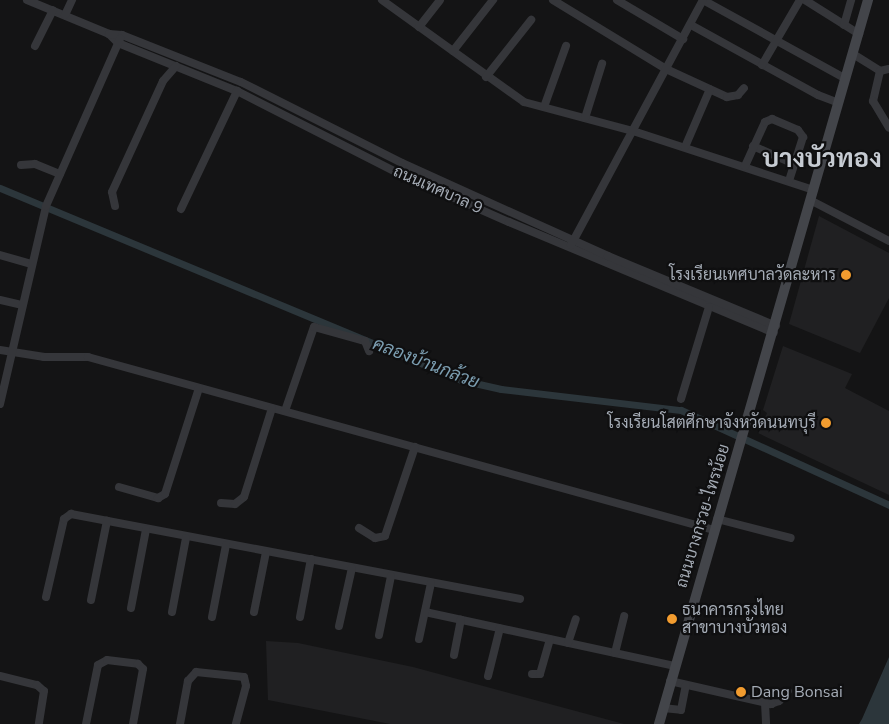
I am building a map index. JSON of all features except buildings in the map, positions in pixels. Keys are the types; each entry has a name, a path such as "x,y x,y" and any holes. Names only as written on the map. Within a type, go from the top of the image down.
{"main road":[{"name":"ถนนบางกรวย-ไทรน้อย","path":"658,724 717,519 775,329 868,0"}],"street":[{"name":"ถนนเทศบาล 9","path":"26,0 108,34 118,43 237,91 400,174 569,249 709,307 775,329"},
{"path":"64,15 72,0"},
{"path":"382,0 486,77 524,102 633,131 814,190"},
{"path":"419,27 440,0"},
{"path":"452,51 493,0"},
{"path":"553,0 666,69 727,97 738,95 744,88"},
{"path":"616,0 683,39"},
{"path":"569,249 703,0 846,79"},
{"path":"762,65 800,0"},
{"path":"805,0 859,34"},
{"path":"844,25 851,0"},
{"path":"35,46 53,10"},
{"path":"486,77 531,20"},
{"path":"691,25 762,65 839,103"},
{"name":"ถนนเทศบาล 9","path":"108,34 122,35 241,82 402,164 775,329"},
{"path":"0,401 21,305 46,206 122,35"},
{"path":"544,107 566,46"},
{"path":"853,54 880,71 889,69"},
{"path":"585,118 602,64"},
{"path":"115,206 112,192 163,81 176,66"},
{"path":"880,71 873,101 889,128"},
{"path":"685,147 710,89"},
{"path":"181,209 237,91"},
{"path":"745,166 753,146 768,120 798,130 803,140 789,181"},
{"path":"753,146 794,164"},
{"path":"21,165 35,164 60,174"},
{"path":"810,200 889,241"},
{"path":"0,254 32,264"},
{"path":"0,300 21,305"},
{"path":"681,399 709,307"},
{"path":"285,411 314,327 365,341 368,351"},
{"path":"0,350 44,357 88,357 714,530"},
{"path":"119,487 158,498 165,494 199,388"},
{"path":"221,503 235,504 244,497 272,408"},
{"path":"359,528 375,538 385,536 415,447"},
{"path":"46,597 66,517 71,514 186,538 311,559 391,576 520,599"},
{"path":"717,519 791,538"},
{"path":"91,600 107,521"},
{"path":"132,608 146,529"},
{"path":"172,612 186,538"},
{"path":"212,617 226,545"},
{"path":"254,612 266,552"},
{"path":"300,617 311,559"},
{"path":"339,626 352,568"},
{"path":"379,635 391,576"},
{"path":"419,639 431,583"},
{"path":"425,612 674,666"},
{"path":"615,653 624,616"},
{"path":"568,643 576,619"},
{"path":"454,655 461,620"},
{"path":"488,676 500,628"},
{"path":"532,674 540,674 550,639"},
{"path":"86,724 98,665 107,660 138,664 144,669 134,724"},
{"path":"180,724 188,680 196,672 244,677 246,686 236,724"},
{"path":"0,676 37,685 44,691 39,724"},
{"path":"670,681 766,703 779,701 788,690"},
{"path":"663,708 681,710 686,685"},
{"path":"766,703 766,724"}],"shaded area":[{"name":"โรงเรียนเทศบาลวัดละหาร","path":"819,216 889,253 889,298 860,353 789,324"},
{"name":"โรงเรียนโสตศึกษาจังหวัดนนทบุรี","path":"783,346 852,374 845,388 889,411 889,495 758,433 767,413 763,410"},
{"path":"266,641 298,643 413,667 624,724 390,724 268,700"},
{"path":"889,657 889,724 859,724 862,719"}],"waterway":[{"name":"คลองบ้านกล้วย","path":"0,188 461,380 501,389 681,410 889,505"}],"place":[{"name":"โรงเรียนเทศบาลวัดละหาร","path":"846,275"},
{"name":"โรงเรียนโสตศึกษาจังหวัดนนทบุรี","path":"826,423"},
{"name":"ธนาคารกรุงไทย สาขาบางบัวทอง","path":"672,619"},
{"name":"Dang Bonsai","path":"741,692"}],"district":[{"name":"บางบัวทอง","path":"822,159"}]}
